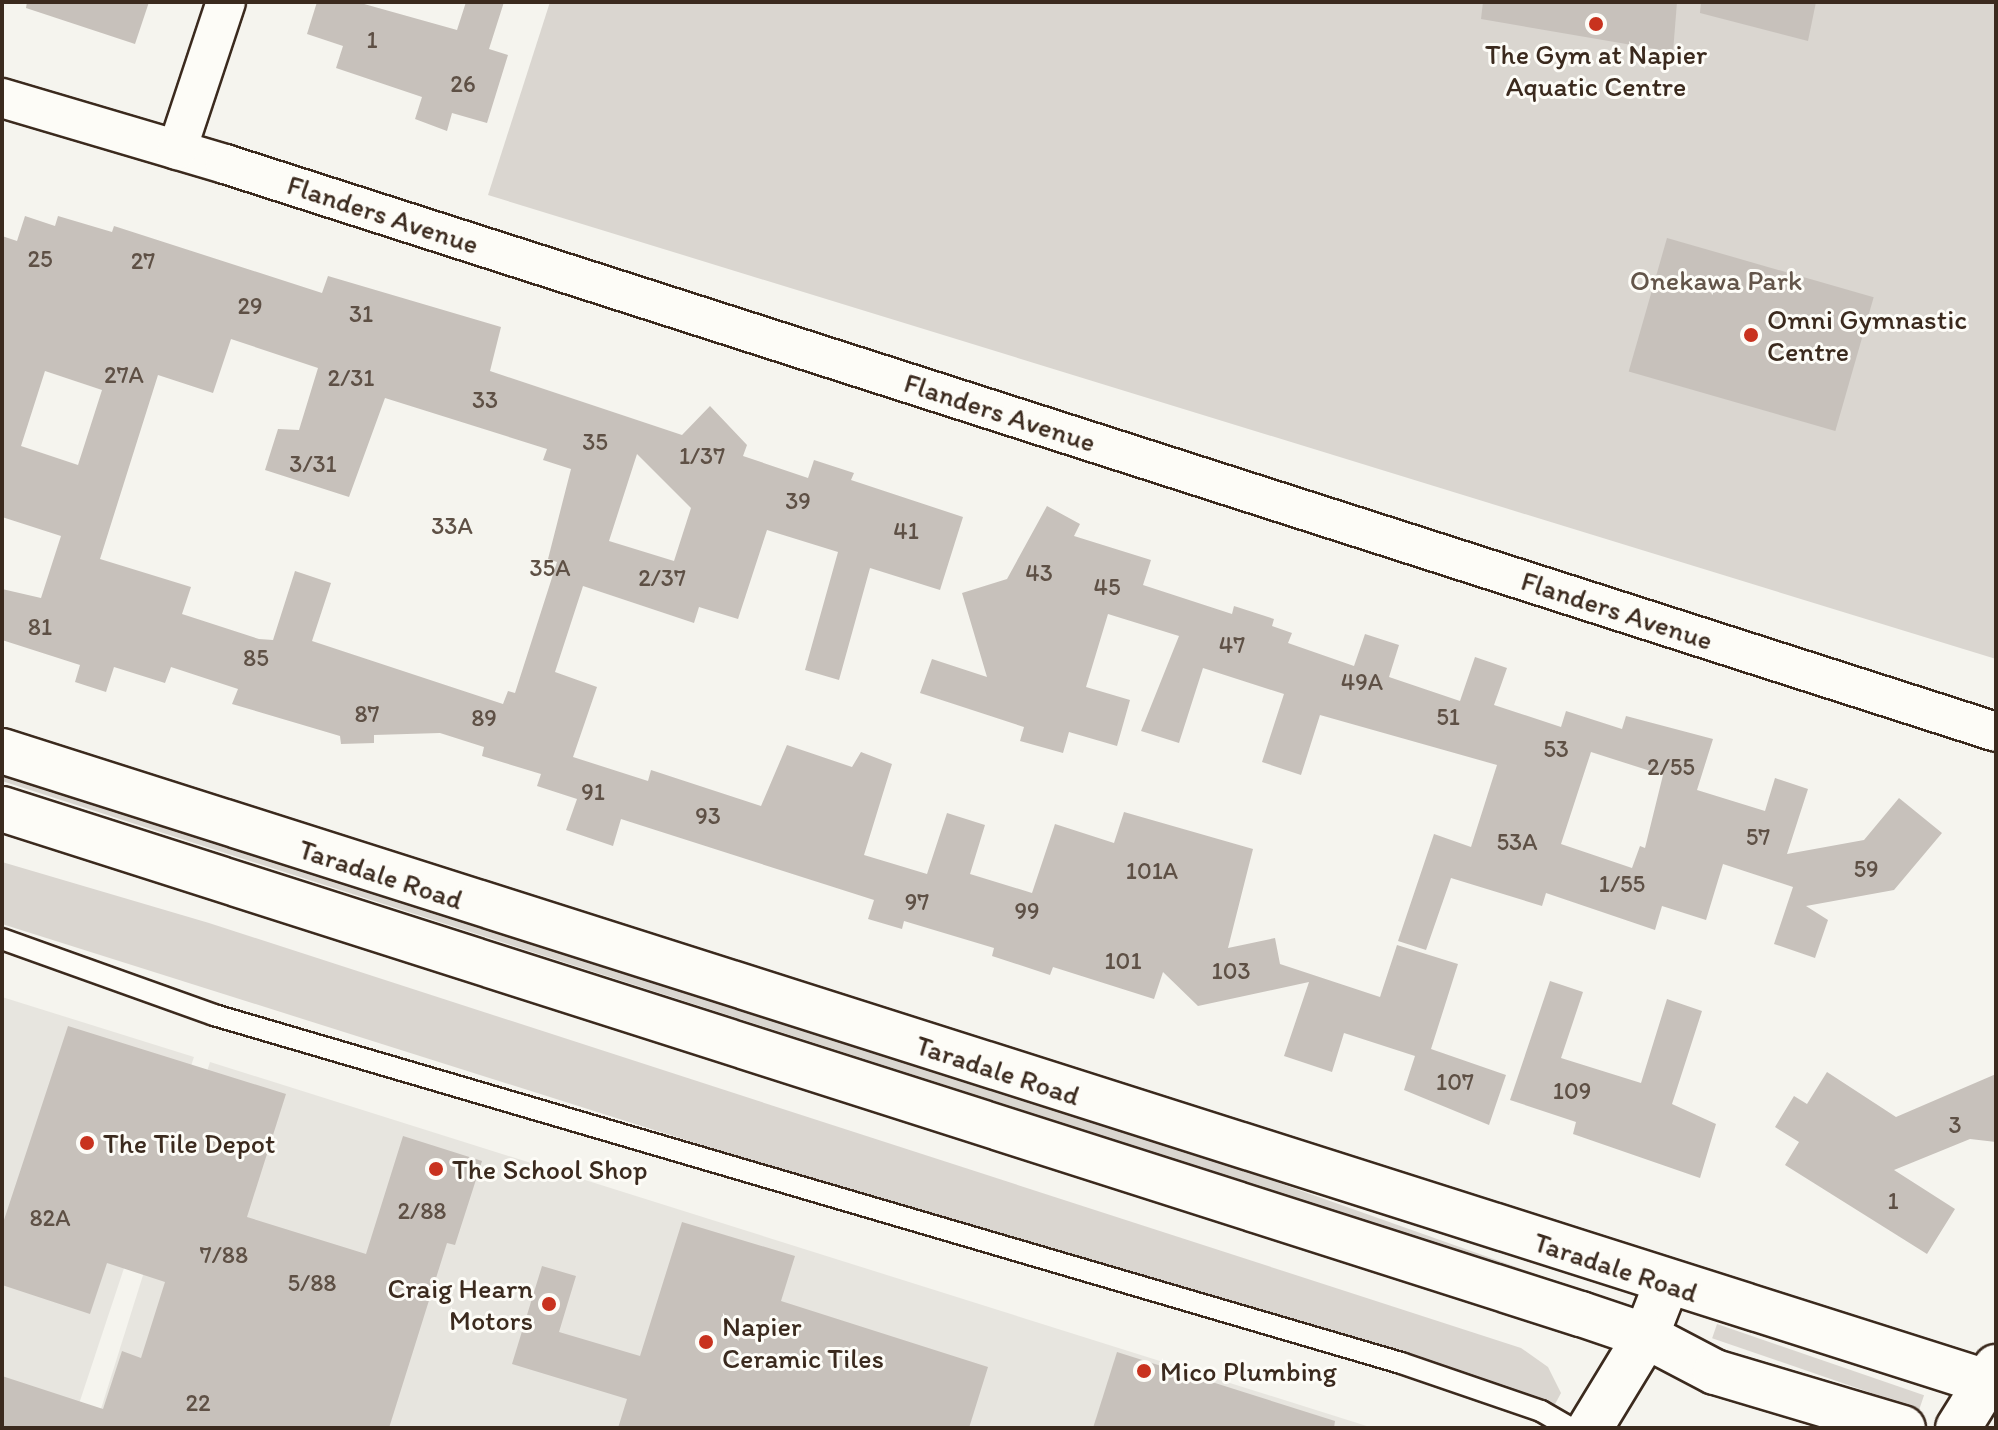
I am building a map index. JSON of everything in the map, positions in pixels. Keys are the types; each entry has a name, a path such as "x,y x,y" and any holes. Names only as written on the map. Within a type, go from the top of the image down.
{"main road":[{"name":"Taradale Road","path":"2,751 1666,1285 1993,1378"},
{"name":"Taradale Road","path":"2,809 1646,1336 1715,1372 1903,1428"},
{"path":"1590,1428 1646,1336 1666,1285"},
{"path":"1958,1428 1993,1378"}],"street":[{"path":"177,150 226,2"},
{"name":"Flanders Avenue","path":"2,98 177,150 1996,732"}],"lane":[{"path":"2,939 214,1015 1401,1363 1541,1411 1571,1428"}],"shaded area":[{"path":"2,997 194,1057 71,1428 2,1428"},
{"path":"210,1062 1373,1428 95,1428"}],"green space":[{"name":"Onekawa Park","path":"550,2 1996,2 1996,659 488,195"},
{"path":"2,772 1228,1165 1587,1292 2,781"},
{"path":"2,862 209,923 1521,1348 1548,1367 1561,1393 1554,1406 1537,1408 1503,1398 2,924"},
{"path":"1717,1324 1924,1395 1919,1409 1712,1338"}],"building":[{"path":"27,2 149,2 135,44 26,8"},
{"path":"317,2 357,2 457,30 466,2 504,2 489,49 508,55 487,123 452,113 447,131 415,119 422,97 336,68 343,46 307,34"},
{"name":"The Gym at Napier Aquatic Centre","path":"1483,2 1677,2 1673,52 1481,19"},
{"path":"1701,2 1816,2 1808,41 1700,13"},
{"path":"25,216 55,226 58,216 112,232 114,226 322,293 328,276 501,327 490,371 682,435 710,406 747,445 743,456 808,478 814,460 854,473 851,480 963,517 940,590 870,568 839,680 805,670 838,552 767,530 738,619 699,607 694,623 583,586 555,672 597,687 573,757 648,781 651,770 761,806 787,745 852,767 861,752 892,764 864,855 927,874 947,813 985,825 970,874 1032,893 1055,824 1114,843 1124,812 1253,849 1228,948 1275,938 1280,964 1380,997 1397,945 1458,964 1431,1049 1506,1075 1489,1125 1404,1090 1415,1056 1344,1033 1332,1072 1284,1056 1309,982 1198,1006 1163,972 1154,999 1053,967 1050,975 992,956 994,948 904,921 902,929 868,919 874,900 621,819 613,846 566,830 577,799 537,786 541,774 482,756 484,747 440,733 374,735 374,743 341,744 340,736 232,704 238,689 171,667 165,683 114,667 106,692 75,682 80,665 2,640 2,589 41,598 61,536 2,517 2,236 17,241","holes":["231,339 318,368 299,430 278,429 265,470 349,497 385,398 547,449 543,460 571,469 548,559 557,562 515,693 508,691 503,704 312,641 331,583 295,571 273,640 259,639 182,614 191,587 100,559 158,375 213,393","45,371 102,390 78,465 21,446","637,454 691,508 674,561 609,541"]},
{"name":"Omni Gymnastic Centre","path":"1667,238 1874,297 1835,431 1629,372"},
{"path":"1047,506 1080,524 1074,536 1151,560 1143,585 1232,614 1234,606 1274,619 1272,626 1292,633 1288,643 1354,666 1365,634 1399,645 1389,677 1460,701 1475,657 1507,668 1494,705 1561,727 1566,711 1622,729 1626,716 1713,739 1697,790 1765,811 1775,778 1808,789 1787,854 1864,840 1899,798 1942,833 1894,890 1806,906 1828,920 1815,958 1774,944 1793,887 1723,864 1706,920 1662,906 1655,930 1546,893 1542,906 1451,878 1426,950 1398,941 1434,834 1471,847 1497,765 1320,715 1301,775 1262,762 1284,694 1203,668 1179,743 1141,731 1179,636 1108,614 1086,687 1130,700 1117,746 1069,732 1063,753 1020,741 1024,727 920,693 932,659 987,677 962,593 1007,579","holes":["1591,752 1663,775 1645,848 1640,846 1632,868 1561,844"]},
{"path":"1550,981 1583,992 1561,1058 1641,1083 1667,999 1702,1011 1672,1104 1716,1124 1700,1178 1573,1134 1576,1122 1510,1100"},
{"path":"68,1026 286,1094 247,1217 366,1254 403,1136 482,1161 455,1245 447,1243 389,1428 2,1428 2,1376 103,1409 122,1351 141,1358 165,1282 107,1263 90,1314 2,1285 2,1226"},
{"path":"1827,1072 1896,1117 1996,1074 1996,1142 1970,1139 1894,1170 1955,1209 1927,1254 1785,1165 1799,1142 1775,1127 1794,1096 1807,1104"},
{"path":"682,1222 795,1256 781,1301 988,1367 969,1428 618,1428 627,1399 512,1364 542,1266 576,1276 559,1332 640,1356"},
{"name":"Mico Plumbing","path":"1117,1352 1335,1421 1334,1428 1093,1428"}],"place":[{"name":"The Gym at Napier Aquatic Centre","path":"1596,24"},
{"name":"Omni Gymnastic Centre","path":"1751,335"},
{"name":"The Tile Depot","path":"87,1143"},
{"name":"The School Shop","path":"436,1169"},
{"name":"Craig Hearn Motors","path":"549,1304"},
{"name":"Napier Ceramic Tiles","path":"706,1342"},
{"name":"Mico Plumbing","path":"1144,1371"}]}
